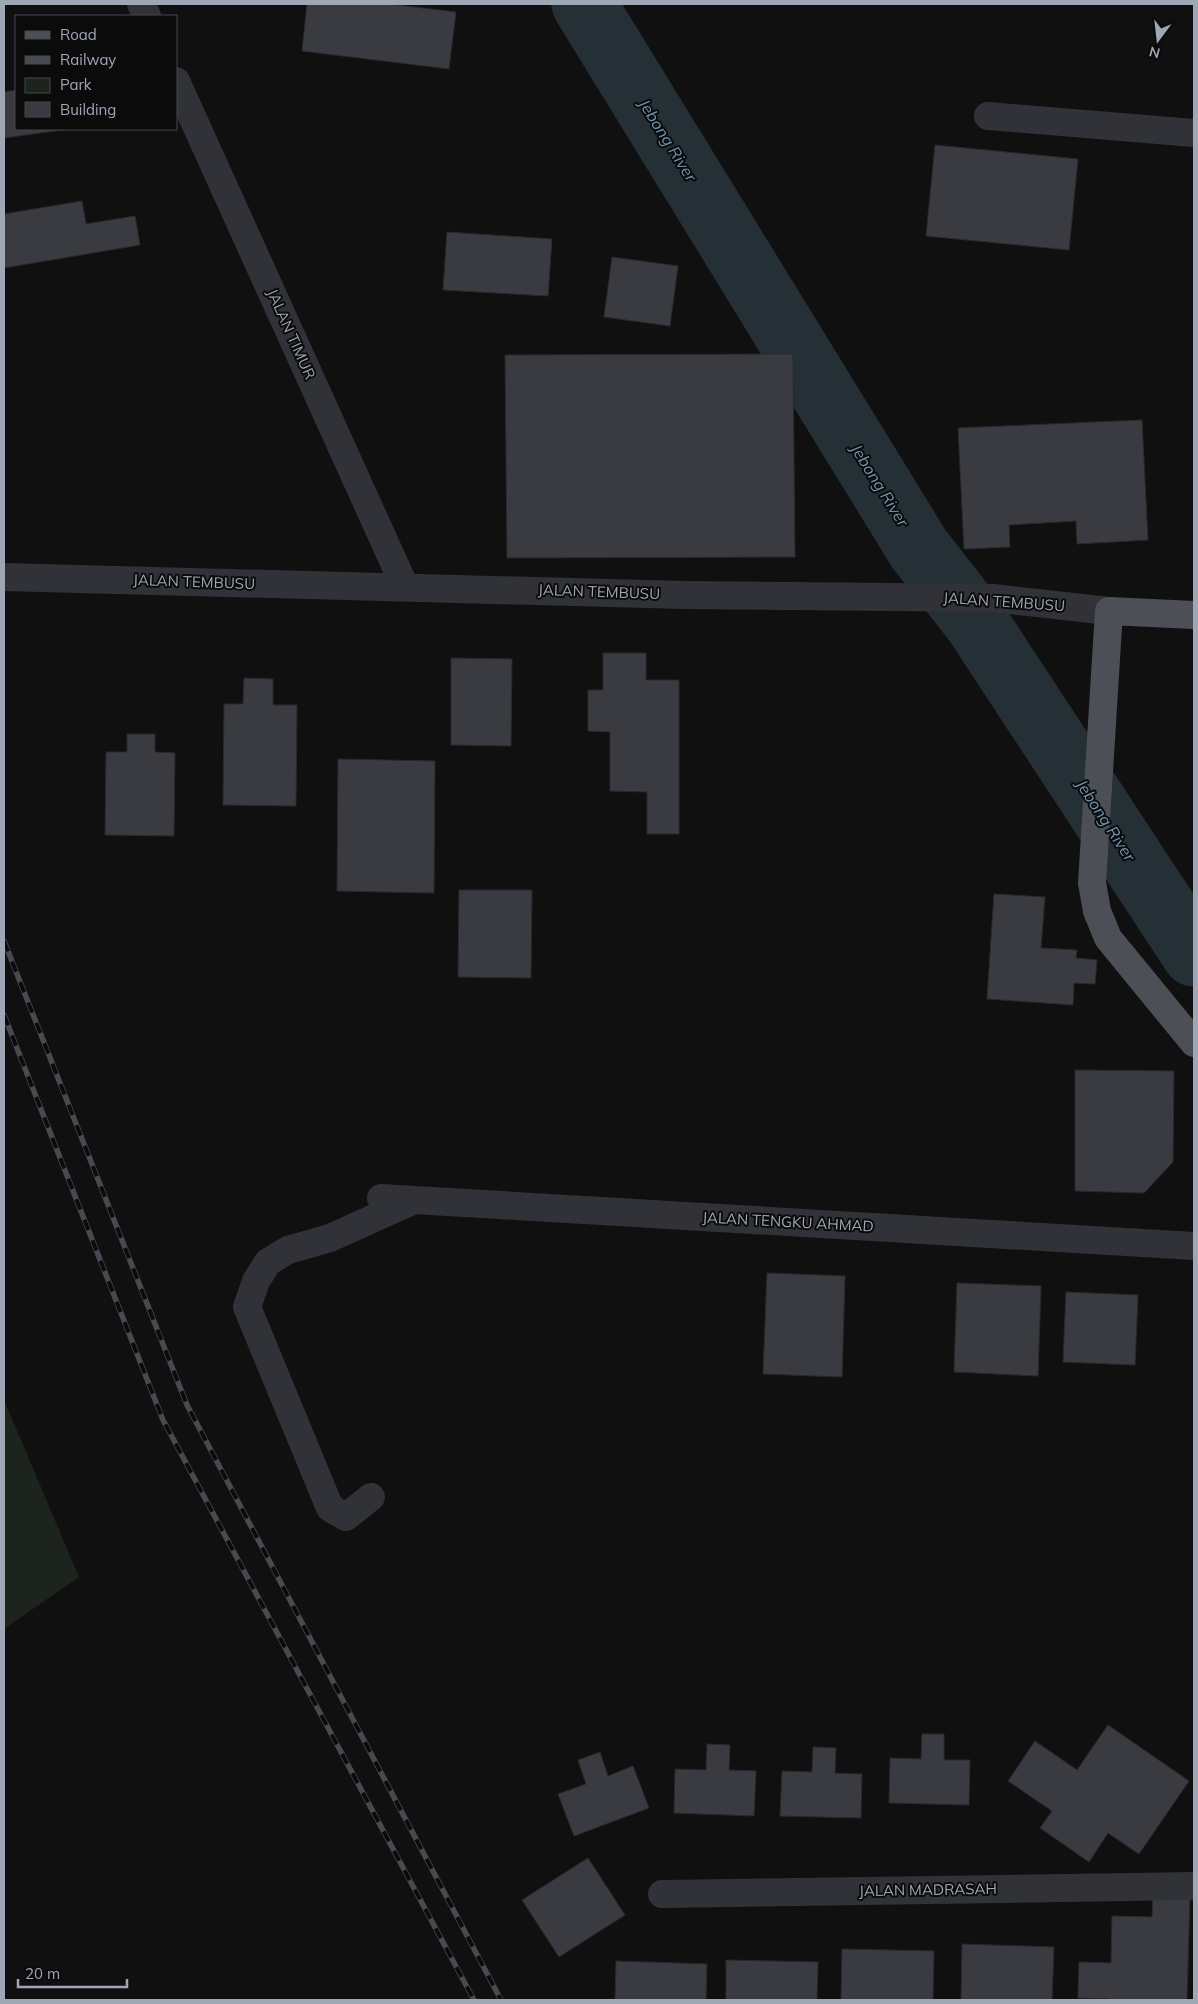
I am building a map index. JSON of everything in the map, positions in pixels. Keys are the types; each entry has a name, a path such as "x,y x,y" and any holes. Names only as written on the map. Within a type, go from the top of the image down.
{"main road":[{"name":"JALAN TEMBUSU","path":"1109,611 1194,614"},
{"path":"1109,611 1092,883 1097,911 1108,938 1194,1042"}],"street":[{"name":"JALAN TIMUR","path":"178,85 405,587"},
{"path":"988,116 1194,133"},
{"name":"JALAN TEMBUSU","path":"4,577 684,595 993,598 1109,611"},
{"name":"JALAN TENGKU AHMAD","path":"381,1198 1194,1246"},
{"path":"371,1497 346,1517 330,1508 246,1307 256,1281 268,1262 288,1250 330,1238 416,1200"},
{"name":"JALAN MADRASAH","path":"662,1894 1194,1886"}],"green space":[{"path":"4,1400 79,1577 4,1629"}],"building":[{"path":"307,4 389,4 456,12 449,69 302,51"},
{"path":"15,90 15,130 62,130 4,138 4,92"},
{"path":"935,145 1078,159 1069,250 926,236"},
{"path":"82,201 86,224 135,216 140,245 4,268 4,214"},
{"path":"447,232 552,239 548,296 443,290"},
{"path":"612,257 678,266 670,326 604,317"},
{"path":"793,354 795,557 507,558 505,355"},
{"path":"1142,420 1148,540 1077,544 1076,521 1009,525 1010,547 964,549 958,428"},
{"path":"603,653 646,653 646,680 679,680 679,834 647,834 647,792 610,791 610,732 588,731 588,690 603,690"},
{"path":"451,658 512,659 511,746 451,745"},
{"path":"244,678 273,679 273,705 297,705 296,806 223,805 224,704 243,704"},
{"path":"127,734 155,734 155,752 175,753 174,836 105,835 106,752 127,752"},
{"path":"338,759 435,761 434,893 337,891"},
{"path":"459,890 532,890 531,978 458,977"},
{"path":"994,894 1045,897 1041,948 1077,950 1076,958 1097,960 1095,984 1074,983 1073,1005 987,999"},
{"path":"1075,1070 1174,1071 1173,1162 1144,1193 1075,1191"},
{"path":"767,1273 845,1276 842,1377 763,1374"},
{"path":"957,1283 1041,1286 1038,1376 954,1372"},
{"path":"1066,1292 1138,1295 1135,1365 1063,1362"},
{"path":"1108,1725 1189,1781 1139,1854 1108,1833 1089,1862 1040,1828 1052,1811 1008,1781 1035,1741 1077,1770"},
{"path":"922,1734 944,1734 944,1760 970,1760 969,1805 889,1803 890,1758 921,1759"},
{"path":"707,1744 730,1745 729,1770 756,1771 754,1816 674,1813 675,1769 706,1770"},
{"path":"813,1747 836,1748 835,1773 862,1774 861,1818 780,1816 782,1771 812,1772"},
{"path":"600,1752 608,1776 633,1766 649,1808 574,1836 558,1794 586,1784 578,1760"},
{"path":"588,1858 625,1915 559,1957 522,1900"},
{"path":"1153,1893 1190,1894 1187,2000 1078,1998 1079,1962 1111,1963 1112,1916 1152,1917"},
{"path":"962,1944 1054,1947 1052,2000 961,2000"},
{"path":"842,1949 934,1951 933,2000 841,2000"},
{"path":"726,1960 818,1962 817,2000 726,2000"},
{"path":"616,1961 707,1964 706,2000 615,2000"}],"waterway":[{"name":"Jebong River","path":"584,4 919,549 976,622 1194,954"}],"railway":[{"path":"4,941 187,1405 501,2000"},
{"path":"4,1015 163,1420 474,2000"}]}
